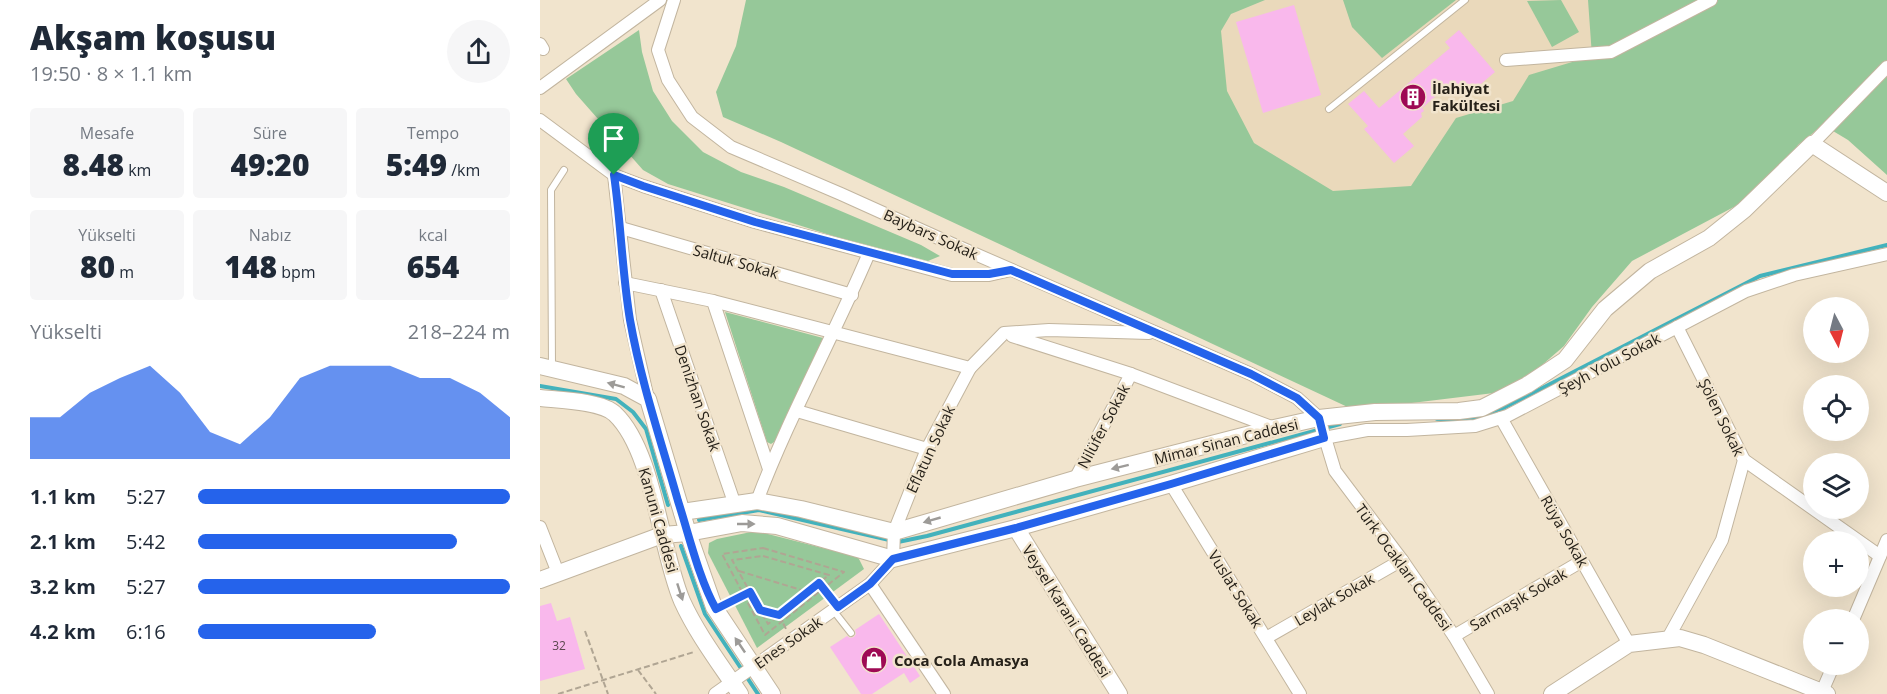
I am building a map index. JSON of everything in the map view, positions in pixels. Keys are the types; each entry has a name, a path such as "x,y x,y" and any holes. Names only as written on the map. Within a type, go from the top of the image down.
{"street":[{"path":"540,88 660,0"},
{"name":"Baybars Sokak","path":"674,0 658,50 668,80 692,117 731,147 1251,374 1297,398 1319,418"},
{"path":"1506,60 1611,52 1711,0"},
{"path":"1887,67 1812,144 1887,193"},
{"path":"541,122 614,175 755,222 952,274 989,274 1011,270"},
{"name":"Mimar Sinan Caddesi","path":"894,532 1075,479 1319,418 1375,412 1459,411 1482,408 1527,385 1565,360 1605,309 1650,271 1709,238 1744,210 1812,144"},
{"path":"614,175 630,320 648,399 688,533 716,609 772,694"},
{"name":"Saltuk Sokak","path":"621,228 852,295"},
{"path":"757,501 769,469 852,295 869,253"},
{"name":"Şeyh Yolu Sokak","path":"1324,438 1367,430 1475,426 1501,418 1746,291 1794,275 1887,254"},
{"path":"625,283 713,301 835,331 970,368"},
{"name":"Denizhan Sokak","path":"661,290 735,505"},
{"path":"713,301 769,469"},
{"name":"Şölen Sokak","path":"1667,640 1722,540 1744,460 1677,327"},
{"path":"1004,333 1049,330 1156,333"},
{"path":"1004,333 1131,374 1274,428"},
{"name":"Eflatun Sokak","path":"894,532 927,449 970,368 1004,333"},
{"path":"546,368 624,386 648,399"},
{"name":"Nilüfer Sokak","path":"1075,479 1131,374"},
{"name":"Kanuni Caddesi","path":"540,398 600,406 613,412 624,425 647,474 662,535 682,600 708,647 736,688"},
{"path":"797,411 927,449"},
{"name":"Türk Ocakları Caddesi","path":"1319,418 1335,471 1402,560 1454,636 1488,694"},
{"name":"Rüya Sokak","path":"1501,418 1629,644"},
{"name":"Mimar Sinan Caddesi","path":"893,559 1016,528 1324,438"},
{"path":"1744,460 1880,556"},
{"name":"Vuslat Sokak","path":"1171,484 1300,694"},
{"path":"540,580 662,535 688,533 742,523 777,526 893,559 894,532 801,509 757,501 682,512"},
{"path":"540,527 558,573"},
{"name":"Veysel Karani Caddesi","path":"1016,528 1119,694"},
{"path":"1858,609 1887,540"},
{"name":"Enes Sokak","path":"715,694 736,688 754,666 870,584 893,559"},
{"name":"Leylak Sokak","path":"1266,638 1402,560"},
{"name":"Sarmaşık Sokak","path":"1454,636 1582,561"},
{"path":"870,584 944,694"},
{"path":"1552,694 1629,644 1680,638 1704,645 1823,693 1830,675"}],"lane":[{"path":"1329,109 1465,0"},
{"path":"546,368 551,190 564,170"},
{"path":"836,608 851,633"}],"path":[{"path":"763,548 844,572 823,589 765,634 722,554 763,548"},
{"path":"763,556 829,575 768,624 738,570 732,560 763,556"},
{"path":"738,570 808,592"},
{"path":"819,583 836,608"},
{"path":"716,609 750,592"},
{"path":"760,610 779,615 792,639"},
{"path":"585,631 608,694"},
{"path":"558,694 708,647"},
{"path":"638,669 656,694"}],"shaded area":[{"path":"1115,0 1658,0 1535,189 1271,270"}],"green space":[{"path":"746,0 1265,0 1231,14 1221,31 1227,91 1254,143 1333,191 1411,186 1456,118 1513,101 1529,75 1592,56 1588,0 1887,0 1887,175 1848,140 1823,125 1798,145 1781,182 1632,261 1592,307 1564,346 1534,372 1494,393 1354,410 723,117 716,92 736,46"},
{"path":"1343,0 1456,0 1382,58 1352,27"},
{"path":"1561,0 1579,32 1552,47 1527,1"},
{"path":"639,30 642,52 653,91 672,121 703,152 741,172 784,187 921,245 940,256 928,261 833,236 668,184 643,170 576,94 566,79"},
{"path":"725,312 823,338 777,440 771,444 767,442"},
{"path":"760,532 858,557 864,569 757,648 708,553 709,543 717,539"}],"building":[{"path":"1294,5 1321,95 1263,113 1236,22"},
{"name":"İlahiyat Fakültesi","path":"1459,30 1495,72 1468,95 1457,83 1445,92 1443,90 1422,108 1424,111 1421,113 1422,117 1403,134 1414,146 1394,163 1364,129 1368,126 1348,104 1364,91 1379,108 1450,48 1445,42"},
{"path":"551,603 557,621 570,617 585,669 540,681 540,606"},
{"name":"Coca Cola Amasya","path":"879,614 920,676 910,683 904,673 872,694 861,694 830,647 847,636 854,637 855,630"}],"waterway":[{"path":"1437,419 1464,420 1492,414 1760,276 1887,245"},
{"path":"540,386 616,399 633,412 646,429 668,505"},
{"path":"699,520 759,510 898,542 1340,424"},
{"path":"681,546 705,614 758,694"}],"place":[{"name":"İlahiyat Fakültesi","path":"1413,97"},
{"name":"Coca Cola Amasya","path":"874,660"}],"route":[{"path":"614,175 755,222 952,274 989,274 1011,270 1251,374 1297,398 1319,418 1324,438 1016,528 893,559 870,584 838,607 819,583 779,615 760,610 750,592 716,609 688,533 648,399 630,320 614,175"}]}
